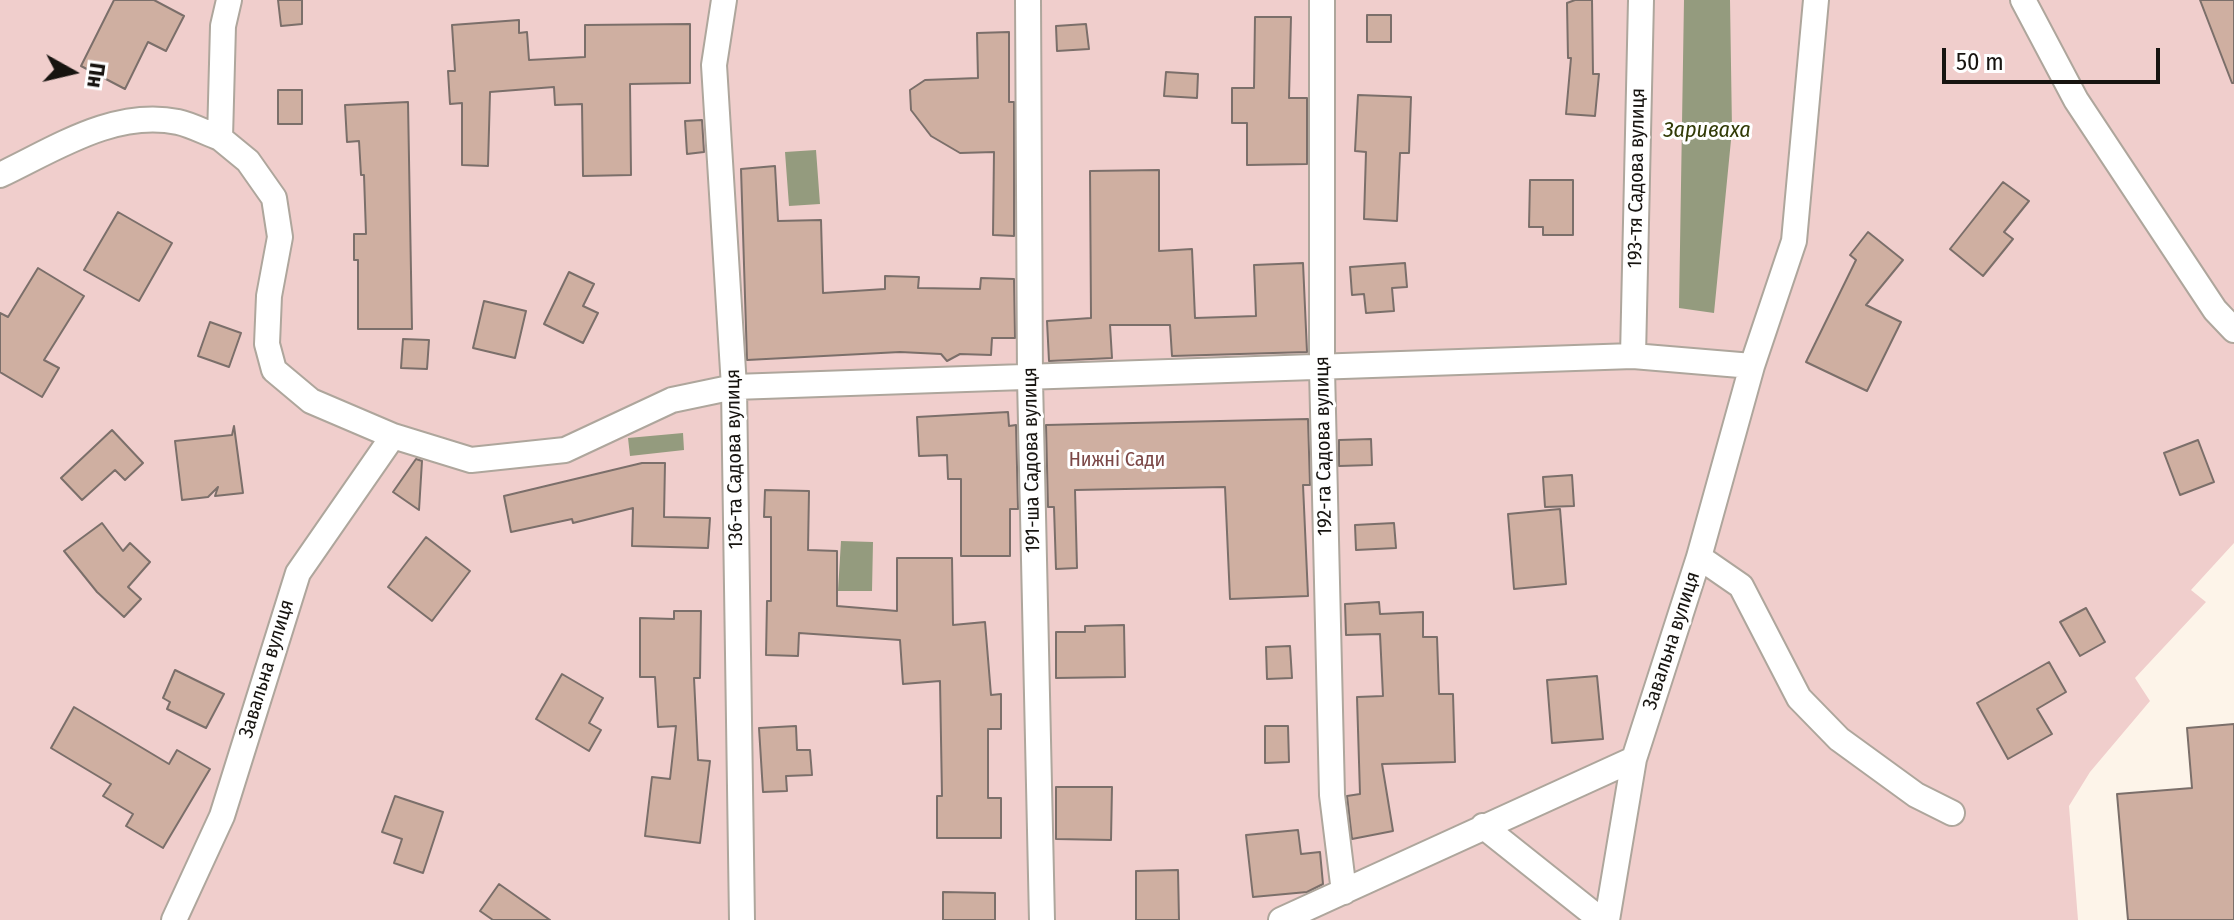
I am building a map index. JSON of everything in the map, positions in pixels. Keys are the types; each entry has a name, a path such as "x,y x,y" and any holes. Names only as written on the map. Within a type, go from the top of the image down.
{"street":[{"path":"220,138 223,26 229,0"},
{"name":"136-та Садова вулиця","path":"724,0 714,65 734,387 742,920"},
{"name":"191-ша Садова вулиця","path":"1028,0 1030,379 1042,920"},
{"name":"192-га Садова вулиця","path":"1322,0 1322,369 1332,795 1344,892"},
{"name":"193-тя Садова вулиця","path":"1633,356 1641,0"},
{"name":"Завальна вулиця","path":"1607,920 1634,759 1699,557 1752,366 1794,241 1816,0"},
{"path":"2023,0 2076,100 2215,310 2234,330"},
{"path":"0,175 86,132 135,121 178,122 220,138 248,161 274,198 280,237 269,296 267,344 274,370 311,401 393,436 471,460 565,450 672,400 734,387 1633,356 1752,366"},
{"name":"Завальна вулиця","path":"174,920 222,816 298,573 393,436"},
{"path":"1699,557 1741,586 1799,698 1839,739 1916,795 1952,813"},
{"path":"1281,920 1634,759"},
{"path":"1483,826 1601,920"}],"green space":[{"name":"Нижні Сади","path":"0,0 2234,0 2234,543 2191,590 2206,602 2135,678 2150,701 2090,772 2069,806 2078,920 0,920"}],"water":[{"name":"Зариваха","path":"1684,0 1730,0 1732,130 1714,313 1679,308"},
{"path":"816,150 820,204 789,206 785,152"},
{"path":"683,433 684,450 630,456 628,438"},
{"path":"841,541 873,542 872,591 838,591"}],"building":[{"path":"114,0 154,0 184,16 166,51 148,42 125,89 81,66"},
{"path":"278,0 302,0 302,24 281,26"},
{"path":"1592,0 1593,74 1599,74 1595,116 1566,114 1571,58 1568,58 1567,3"},
{"path":"2200,0 2234,0 2234,83 2232,83"},
{"path":"1367,15 1391,15 1391,42 1367,42"},
{"path":"1255,17 1291,17 1289,98 1307,98 1307,164 1247,165 1247,123 1232,123 1232,88 1254,88"},
{"path":"519,20 519,33 527,32 529,60 585,57 585,25 690,24 690,83 630,84 631,175 583,176 582,104 555,105 554,87 490,92 488,166 462,165 462,103 450,104 448,71 455,71 452,25"},
{"path":"1086,24 1089,49 1057,51 1056,26"},
{"path":"1009,32 1009,102 1014,102 1014,236 993,235 994,152 960,153 931,136 911,110 910,90 925,80 978,78 977,33"},
{"path":"1166,72 1198,74 1197,98 1164,96"},
{"path":"278,90 302,90 302,124 278,124"},
{"path":"1358,95 1411,97 1409,153 1400,153 1397,221 1364,219 1366,152 1355,151"},
{"path":"408,102 412,329 358,329 358,260 354,260 354,234 366,234 364,175 361,175 359,141 347,142 345,105"},
{"path":"702,120 704,152 687,154 685,121"},
{"path":"775,166 778,221 821,220 823,293 885,289 885,276 919,277 918,288 980,289 981,278 1014,279 1015,338 992,338 991,355 960,354 947,361 941,354 900,352 747,360 741,169"},
{"path":"1159,170 1159,251 1192,249 1195,318 1256,316 1254,265 1303,263 1307,352 1172,356 1170,325 1110,325 1112,358 1049,361 1047,321 1091,318 1090,171"},
{"path":"1530,180 1573,180 1573,235 1543,235 1543,227 1529,227"},
{"path":"2003,182 2029,201 2004,232 2013,239 1983,276 1950,249"},
{"path":"118,212 172,243 139,301 84,270"},
{"path":"1868,232 1903,260 1866,305 1901,322 1867,391 1806,362 1856,260 1850,255"},
{"path":"1405,263 1407,287 1392,288 1394,311 1366,313 1364,294 1352,295 1350,267"},
{"path":"38,268 84,296 44,360 59,368 42,397 0,372 0,313 8,317"},
{"path":"569,272 594,284 583,306 598,313 583,343 544,324"},
{"path":"484,301 526,311 515,358 473,348"},
{"path":"210,322 241,333 229,367 198,356"},
{"path":"403,339 429,340 427,369 401,368"},
{"path":"1008,412 1009,426 1016,425 1018,509 1010,509 1010,556 961,556 961,479 948,479 947,455 919,456 917,417"},
{"path":"1308,419 1310,485 1303,485 1308,596 1230,599 1225,487 1075,490 1077,568 1056,569 1054,507 1048,507 1046,425"},
{"path":"234,426 243,493 215,496 218,487 208,497 182,500 175,441 232,435"},
{"path":"112,430 143,463 125,480 115,470 82,500 61,478"},
{"path":"1371,439 1372,465 1339,466 1339,440"},
{"path":"2198,440 2214,482 2180,495 2164,453"},
{"path":"416,459 422,461 419,510 393,492"},
{"path":"642,463 665,463 664,517 710,518 708,548 632,546 633,508 573,523 572,519 511,532 504,496"},
{"path":"1572,475 1574,506 1545,507 1543,477"},
{"path":"765,490 809,491 808,550 837,551 837,606 897,611 897,558 952,558 953,625 985,622 991,695 1001,694 1001,729 988,729 988,798 1001,798 1001,838 937,838 937,796 942,796 940,681 903,684 900,640 799,633 798,656 766,655 767,601 771,601 771,517 764,517"},
{"path":"1560,509 1566,584 1514,589 1508,514"},
{"path":"102,523 123,551 130,543 150,562 128,587 141,599 124,617 97,592 64,551"},
{"path":"1394,523 1396,548 1356,550 1355,525"},
{"path":"426,537 470,571 432,621 388,587"},
{"path":"1379,602 1380,614 1423,612 1423,637 1437,637 1439,694 1453,694 1455,762 1382,764 1393,831 1352,839 1347,796 1360,794 1357,697 1383,696 1380,634 1346,635 1345,604"},
{"path":"2086,608 2105,642 2080,656 2060,622"},
{"path":"674,611 701,611 700,678 694,678 698,760 710,761 700,843 645,836 652,777 670,779 676,726 658,727 655,677 640,677 640,618 674,619"},
{"path":"1124,625 1125,677 1056,678 1056,632 1085,632 1085,626"},
{"path":"1290,646 1292,678 1267,679 1266,647"},
{"path":"2049,662 2066,692 2037,709 2052,734 2008,759 1977,703"},
{"path":"175,670 224,694 206,728 167,709 170,702 163,698"},
{"path":"562,674 603,698 589,723 601,730 589,751 536,719"},
{"path":"1597,676 1603,739 1552,743 1547,680"},
{"path":"74,707 169,764 177,750 210,769 163,848 126,826 133,814 103,796 111,784 51,748"},
{"path":"2234,724 2234,920 2128,920 2117,794 2192,788 2187,728"},
{"path":"796,726 797,750 810,750 812,775 786,776 787,791 763,792 759,728"},
{"path":"1265,726 1288,726 1289,762 1265,763"},
{"path":"1056,787 1112,787 1111,840 1056,839"},
{"path":"395,796 443,812 423,873 394,863 402,839 382,832"},
{"path":"1298,830 1301,854 1320,852 1323,884 1307,892 1253,897 1246,835"},
{"path":"1178,870 1179,920 1136,920 1136,871"},
{"path":"499,884 550,920 493,920 480,911"},
{"path":"943,892 995,893 995,920 943,920"}]}
